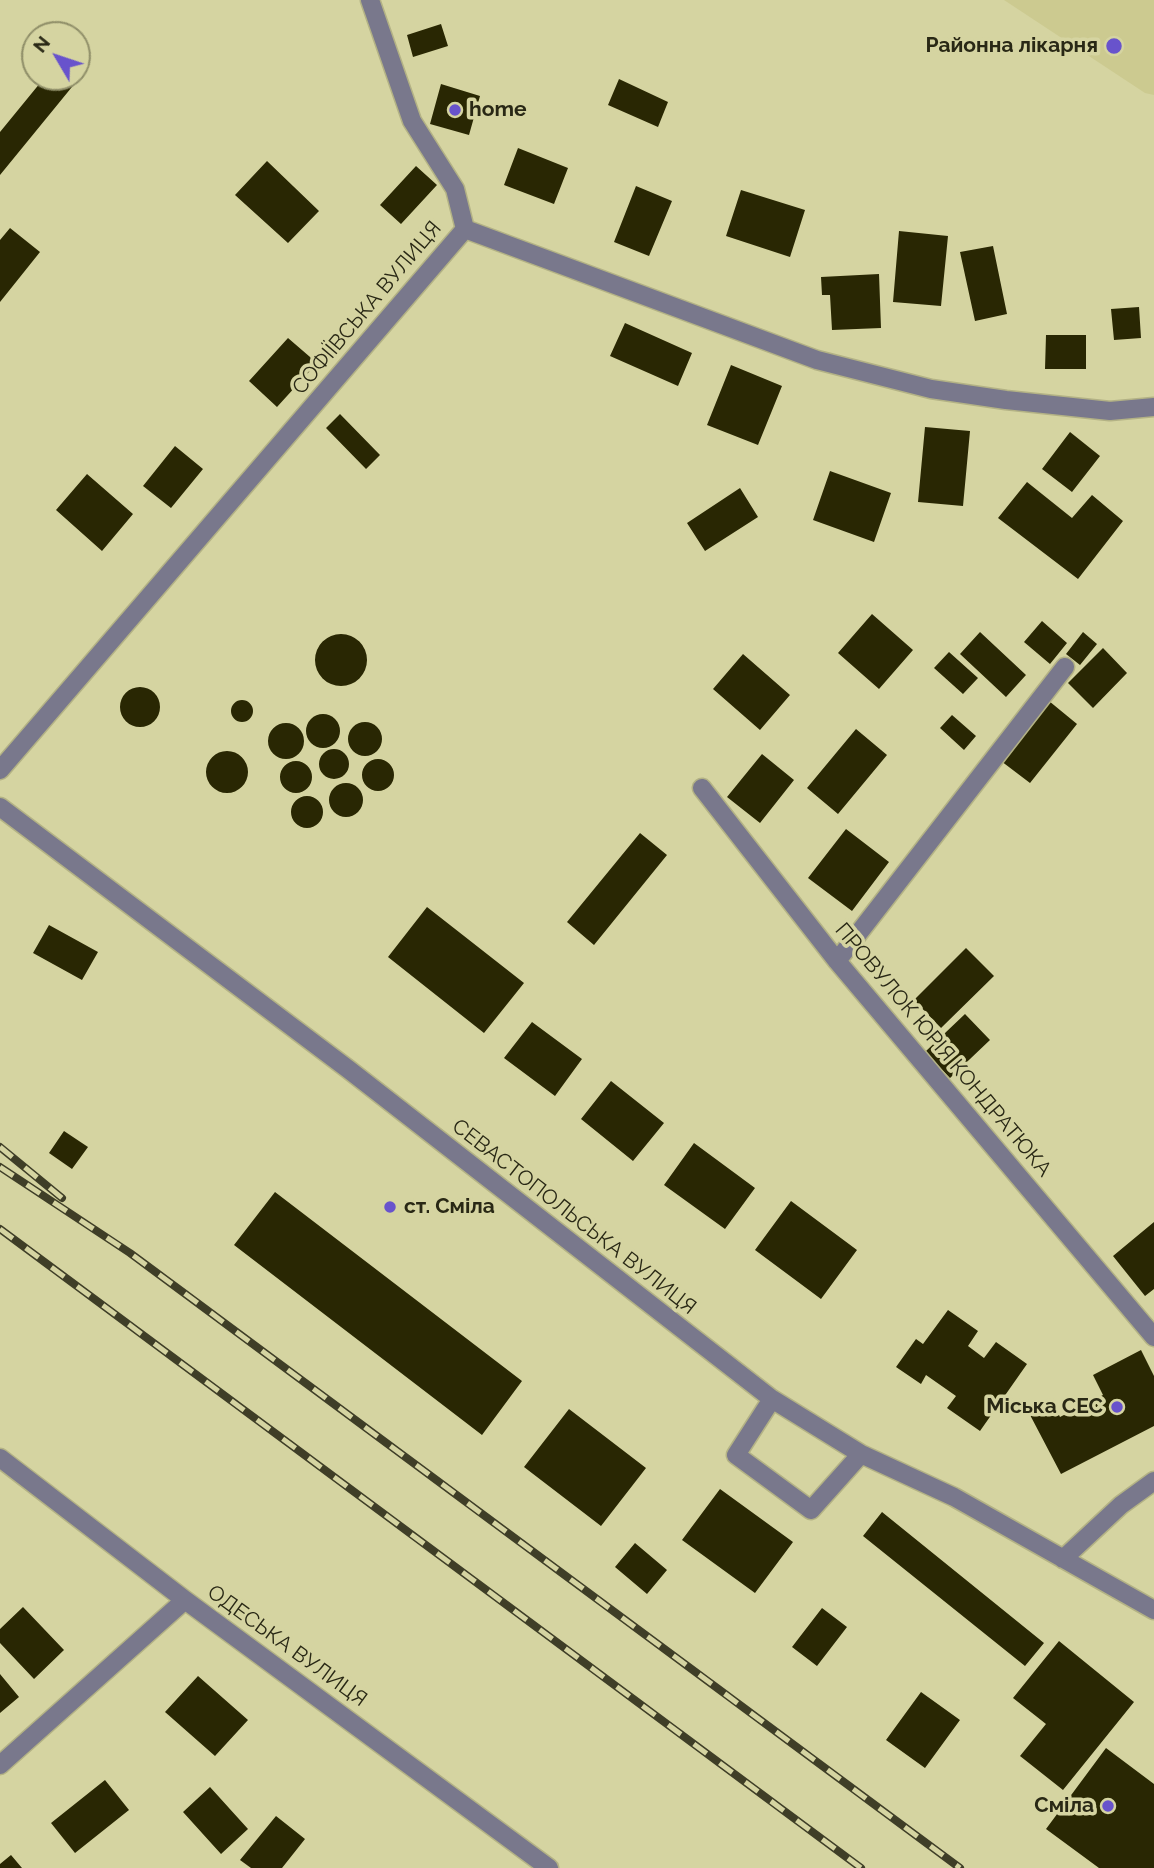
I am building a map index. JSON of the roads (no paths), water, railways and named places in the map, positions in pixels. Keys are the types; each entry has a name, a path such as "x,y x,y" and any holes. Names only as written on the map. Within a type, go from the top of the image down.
{"street":[{"path":"370,0 412,121 455,189 465,229"},
{"name":"СОФІЇВСЬКА ВУЛИЦЯ","path":"0,770 465,229 817,360 931,389 1006,400 1110,411 1154,407"},
{"path":"837,961 1065,667"},
{"name":"ПРОВУЛОК ЮРІЯ КОНДРАТЮКА","path":"702,788 837,961 1154,1337"},
{"name":"СЕВАСТОПОЛЬСЬКА ВУЛИЦЯ","path":"0,807 348,1069 772,1399 860,1454 954,1497 1154,1610"},
{"path":"772,1399 736,1455 811,1510 860,1454"},
{"name":"ОДЕСЬКА ВУЛИЦЯ","path":"0,1458 186,1600 549,1868"},
{"path":"1063,1559 1121,1504 1154,1481"},
{"path":"0,1765 186,1600"}],"railway":[{"path":"0,1147 62,1198"},
{"path":"0,1167 130,1253 960,1868"},
{"path":"0,1229 861,1868"}],"place":[{"name":"Районна лікарня","path":"1114,46"},
{"name":"home","path":"455,110"},
{"name":"ст. Сміла","path":"390,1207"},
{"name":"Міська СЕС","path":"1117,1407"},
{"name":"Сміла","path":"1108,1806"}]}
